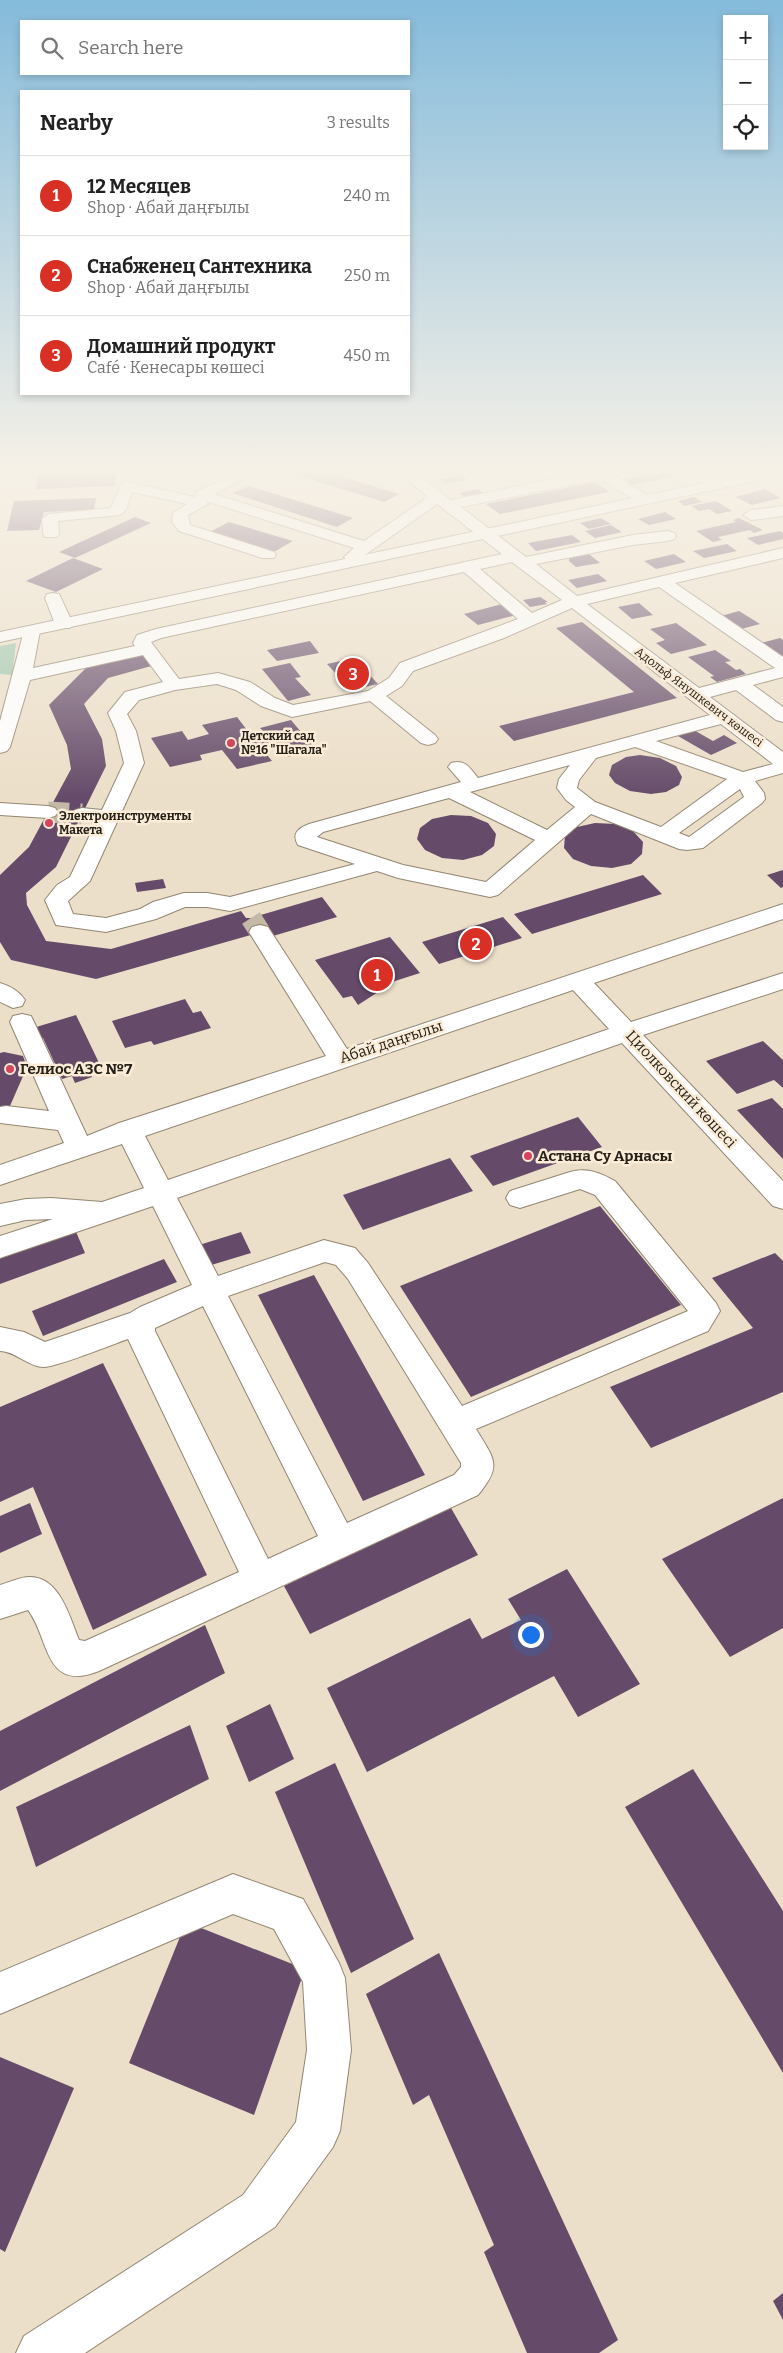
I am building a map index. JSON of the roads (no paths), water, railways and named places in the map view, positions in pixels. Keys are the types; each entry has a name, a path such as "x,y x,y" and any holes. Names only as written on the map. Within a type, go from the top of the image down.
{"street":[{"path":"0,637 277,578"},
{"path":"174,685 142,643 143,639 156,634 414,578"},
{"path":"482,578 530,620"},
{"name":"Адольф Янушкевич көшесі","path":"542,578 782,760"},
{"path":"341,1059 251,917 230,904 207,900 184,900 161,907 148,914 106,924 64,920 56,900 64,890 79,881 134,762 126,731 117,713 132,696 174,685 218,678 243,686 268,702 292,711 374,695 396,682 406,667 498,634 572,602 675,578"},
{"path":"661,581 783,665"},
{"path":"53,598 64,624"},
{"path":"0,747 12,719 23,676 31,631"},
{"path":"23,676 147,649"},
{"path":"696,695 783,671"},
{"path":"739,683 783,716"},
{"path":"374,695 428,739"},
{"path":"588,806 490,890 398,871 306,840 306,833 316,828 724,717"},
{"path":"589,754 569,779 567,788 573,796 588,806 686,844 695,843 755,799 754,792 742,778 636,741"},
{"path":"742,778 782,760"},
{"path":"458,767 475,786"},
{"path":"452,792 549,839"},
{"path":"0,808 48,812"},
{"path":"82,814 110,817"},
{"path":"251,917 378,864"},
{"name":"Абай даңғылы","path":"0,1175 128,1130 783,911"},
{"name":"Циолковский көшесі","path":"577,980 783,1199"},
{"path":"0,1247 103,1214 161,1192 627,1032 783,981"},
{"path":"12,1004 79,1147"},
{"path":"6,1115 68,1122"},
{"path":"128,1130 339,1542"},
{"path":"456,1423 697,1322 705,1311 605,1188 594,1182 580,1180 520,1198"},
{"path":"0,1215 30,1208 47,1207 103,1214"},
{"path":"0,1339 10,1338 33,1354 44,1355 141,1322 151,1315 211,1290 324,1251 345,1256 358,1271 456,1423 478,1461 476,1473 466,1485 86,1659 72,1658 65,1652 43,1600 36,1594 26,1594 0,1602"},
{"path":"141,1322 140,1331 260,1579"},
{"path":"0,1993 234,1894 288,1914 324,1978 329,2050 317,2131 259,2211 40,2353"}],"tunnel":[{"path":"48,812 82,814"},
{"path":"251,918 260,932"}],"place":[{"name":"Домашний продукт","path":"353,674"},
{"name":"Детский сад №16 \"Шагала\"","path":"231,743"},
{"name":"Электроинструменты Макета","path":"49,823"},
{"name":"Снабженец Сантехника","path":"476,944"},
{"name":"12 Месяцев","path":"377,975"},
{"name":"Гелиос АЗС №7","path":"10,1069"},
{"name":"Астана Су Арнасы","path":"528,1156"}]}
